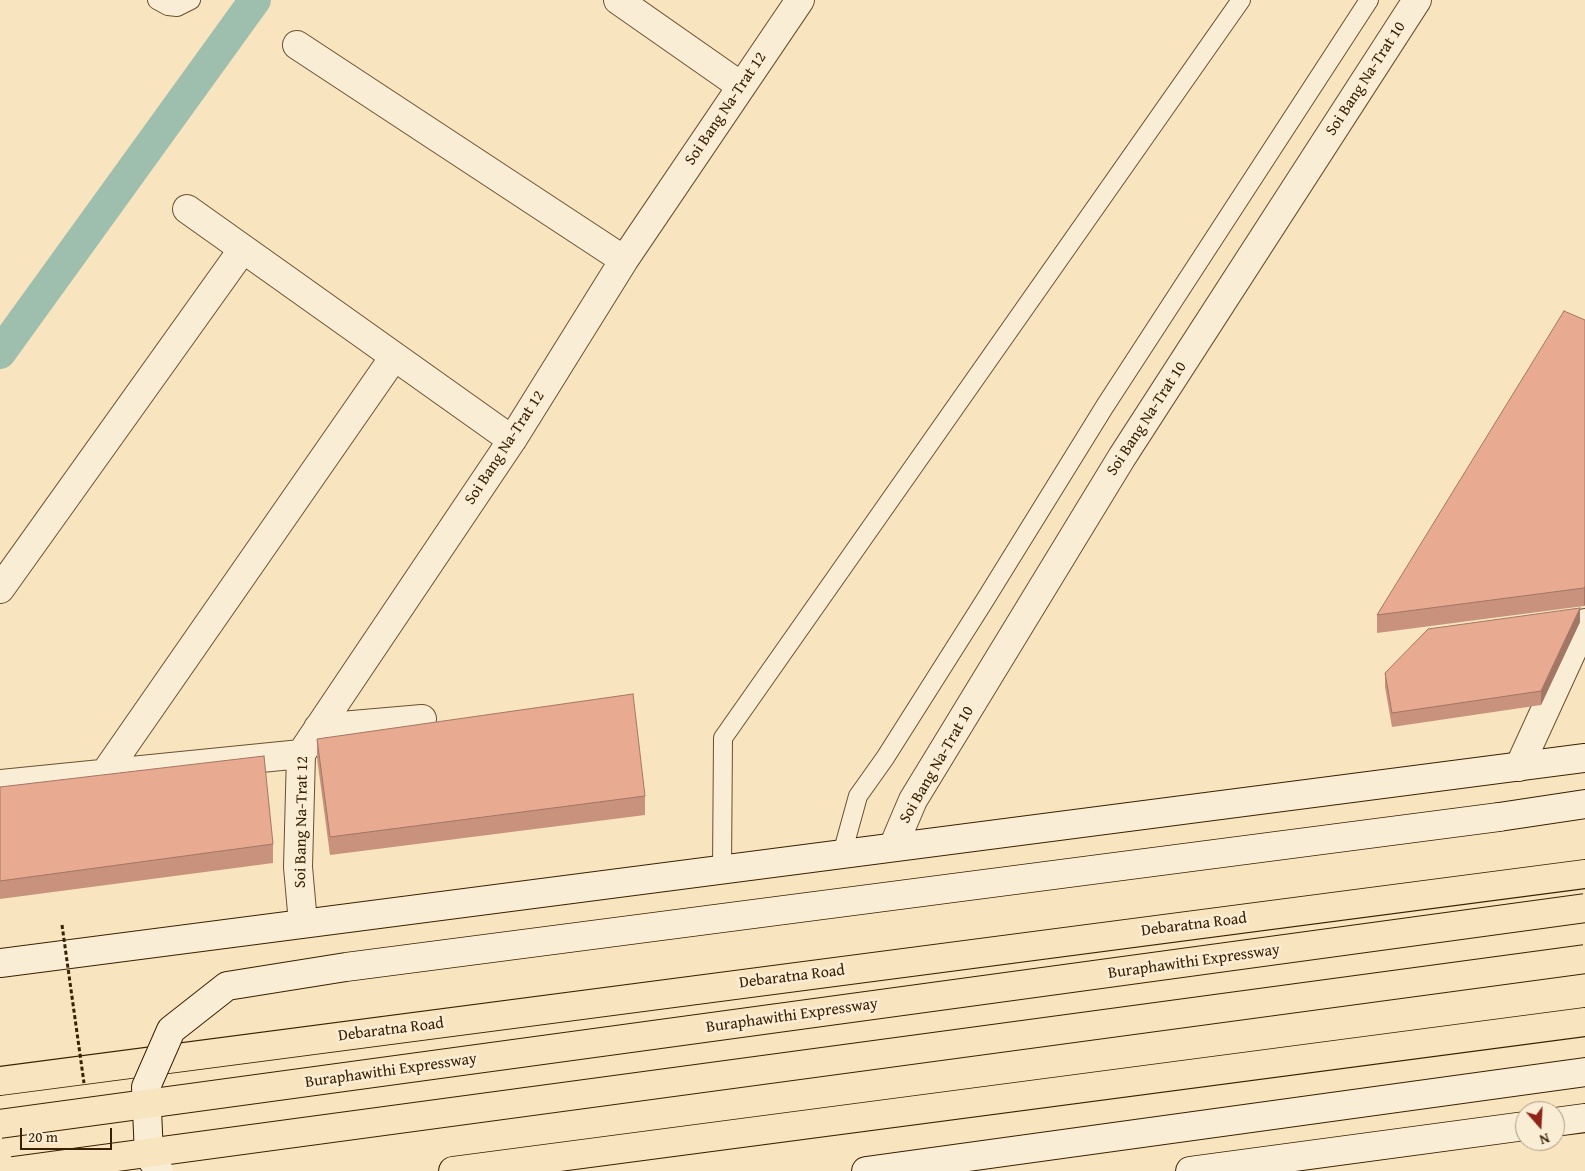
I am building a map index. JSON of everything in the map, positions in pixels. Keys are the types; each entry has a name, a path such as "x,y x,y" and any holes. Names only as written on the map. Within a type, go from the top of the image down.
{"highway":[{"name":"Debaratna Road","path":"0,1081 1585,874"},
{"name":"Buraphawithi Expressway","path":"0,1124 1585,908"},
{"path":"13,1171 1585,959"},
{"path":"453,1171 1585,1022"}],"street":[{"path":"618,0 741,86"},
{"name":"Soi Bang Na-Trat 12","path":"303,923 298,866 300,754 512,440 624,260 800,0"},
{"name":"Soi Bang Na-Trat 10","path":"892,847 913,800 1122,457 1417,0"},
{"path":"297,46 624,260"},
{"path":"187,210 512,440"},
{"path":"0,589 243,250"},
{"path":"104,773 394,356"},
{"path":"1520,767 1585,623"},
{"path":"318,728 422,720"},
{"path":"0,784 300,754"},
{"path":"0,963 1585,758"},
{"path":"159,1171 149,1155 146,1086 171,1030 227,986 346,967 1500,817 1585,804"},
{"path":"866,1171 1572,1074"},
{"path":"1565,1121 1585,1118"},
{"path":"1190,1171 1294,1164 1515,1128"}],"lane":[{"path":"157,0 168,6 177,7 190,0"},
{"path":"722,869 723,738 1241,0"},
{"path":"842,854 858,796 885,758 959,642 1104,406 1368,0"}],"path":[{"path":"62,925 85,1092"}],"building":[{"path":"1564,311 1585,320 1584,588 1377,615"},
{"path":"1580,608 1541,691 1392,713 1385,673 1428,629"},
{"path":"633,694 645,796 330,837 317,739"},
{"path":"264,756 273,844 0,881 0,787"}],"waterway":[{"path":"0,353 255,0"}]}
